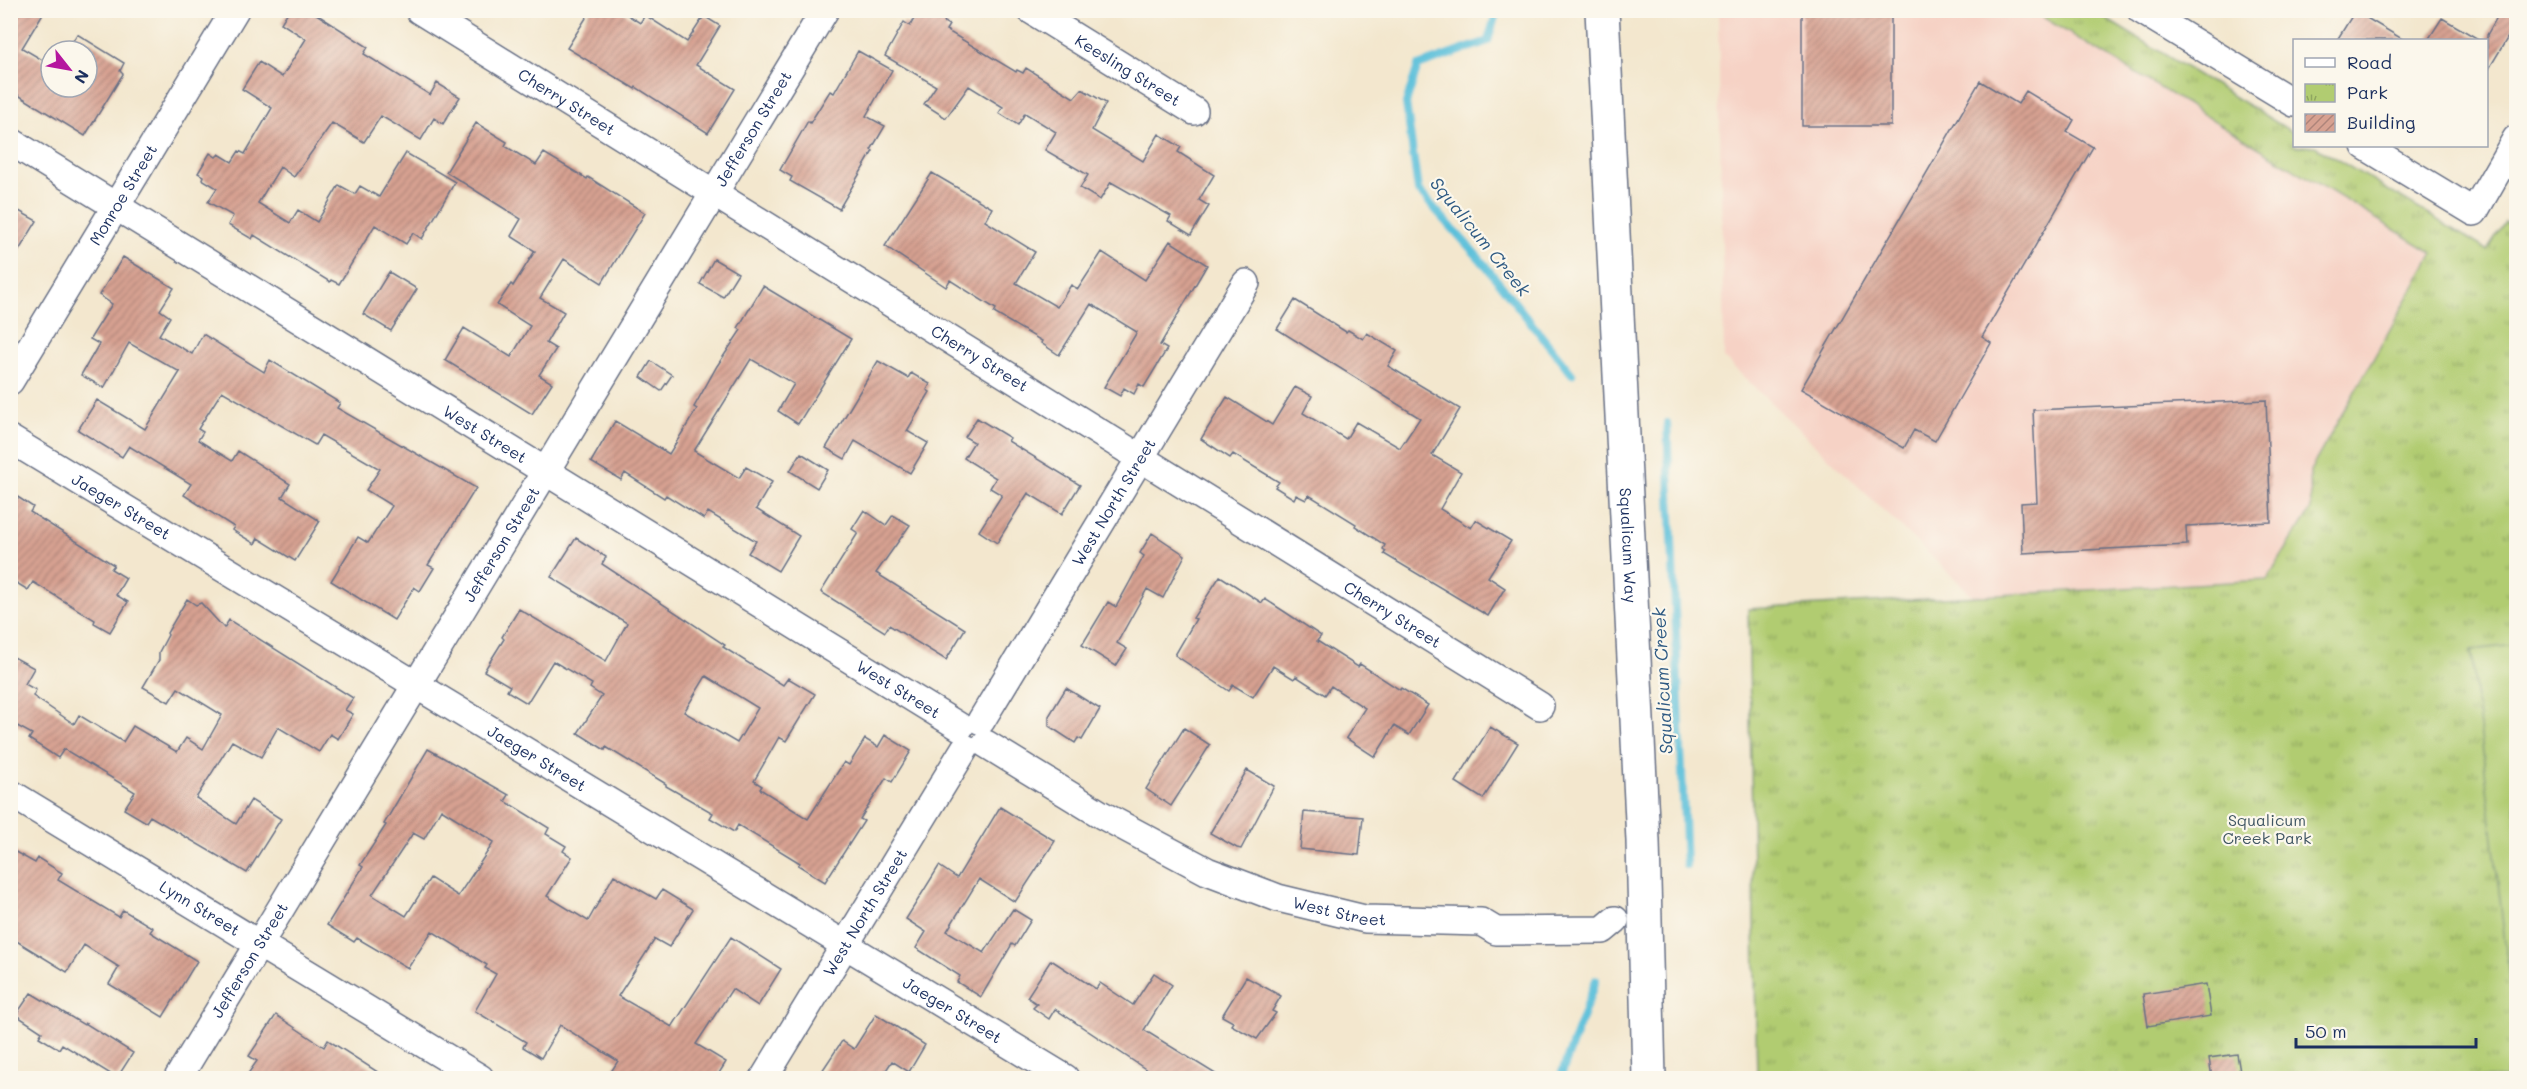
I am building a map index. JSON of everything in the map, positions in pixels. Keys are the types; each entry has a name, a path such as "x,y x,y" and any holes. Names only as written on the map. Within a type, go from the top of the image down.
{"street":[{"name":"Monroe Street","path":"10,381 235,10"},
{"name":"Cherry Street","path":"420,10 1540,706"},
{"name":"Jefferson Street","path":"178,1078 825,10"},
{"name":"Keesling Street","path":"1031,10 1194,111"},
{"name":"Squalicum Way","path":"1602,10 1630,920 1649,1078"},
{"path":"2141,10 2293,102"},
{"path":"2367,147 2474,212 2517,139"},
{"name":"West Street","path":"10,141 1102,815 1207,871 1278,898 1365,919 1481,922 1496,912 1604,911 1630,920"},
{"name":"West North Street","path":"764,1078 1246,283"},
{"name":"Jaeger Street","path":"10,439 1065,1078"},
{"name":"Lynn Street","path":"10,793 480,1078"}],"shaded area":[{"path":"1718,11 2036,11 2044,18 2433,253 2310,471 2311,509 2268,580 1973,596 1724,358"}],"green space":[{"name":"Squalicum Creek Park","path":"2036,11 2093,11 2293,132 2293,147 2317,147 2487,250 2505,222 2516,229 2516,1078 1757,1078 1748,609 2267,580 2311,509 2310,471 2433,253 2044,18"},
{"path":"2516,645 2516,1013 2513,1011 2471,650"}],"building":[{"path":"10,10 45,10 22,48 39,58 39,99 99,99 99,48 124,63 120,71 123,74 85,136 10,90"},
{"path":"289,10 310,10 368,47 364,54 430,95 437,83 460,97 443,124 434,118 421,140 381,116 364,142 332,123 294,177 280,167 258,203 290,223 298,210 317,222 339,185 355,194 360,186 379,197 406,153 455,182 422,239 413,233 406,244 375,225 339,284 331,280 330,282 254,235 252,239 228,225 233,216 208,202 217,188 202,179 203,176 198,173 210,153 216,157 219,154 232,162 239,151 245,154 272,108 242,89 259,62 282,77 306,39 281,23"},
{"path":"591,10 620,10 640,23 645,15 687,42 704,16 720,26 696,65 735,89 708,133 636,87 635,89 567,48"},
{"path":"919,10 951,10 944,22 949,25 946,30 1016,72 1017,70 1023,73 1026,68 1074,98 1082,89 1106,103 1092,130 1143,161 1159,134 1181,147 1178,152 1214,175 1199,200 1209,206 1191,235 1168,221 1171,216 1111,182 1100,200 1080,188 1088,175 1045,150 1056,132 1025,113 1018,125 999,113 1003,107 969,86 946,118 924,104 936,86 885,56 904,22 910,26"},
{"path":"1802,10 1891,10 1891,126 1802,126"},
{"path":"2501,10 2517,10 2517,22 2488,70 2487,35"},
{"path":"2355,11 2402,39 2338,39"},
{"path":"2442,18 2478,39 2429,39"},
{"path":"77,34 85,39 74,39"},
{"path":"858,51 892,70 866,116 885,126 839,209 790,181 792,177 780,170 808,121 810,123 830,91 834,93"},
{"path":"1980,81 2018,104 2026,91 2074,120 2067,132 2093,147 1982,337 1991,343 1935,441 1914,430 1904,448 1801,389"},
{"path":"476,123 507,142 505,146 536,165 544,153 587,179 588,177 645,213 602,283 564,259 540,298 564,312 546,343 556,349 539,375 552,383 532,414 445,360 464,328 511,357 530,326 497,305 511,284 513,286 535,251 511,236 521,219 446,172"},
{"path":"932,173 992,208 985,221 1035,252 1016,283 1057,307 1071,285 1078,289 1102,252 1145,280 1170,241 1207,265 1160,345 1167,349 1144,387 1139,384 1134,394 1124,388 1120,396 1104,387 1137,332 1091,304 1059,355 1041,343 1042,341 994,313 996,309 950,280 946,287 885,246"},
{"path":"10,206 37,221 10,265"},
{"path":"123,257 174,288 160,310 170,317 159,335 192,354 203,334 264,372 270,360 340,403 337,408 476,488 428,565 434,568 420,591 414,587 394,620 331,581 358,537 368,543 392,506 366,490 380,469 321,435 315,445 222,391 198,429 203,432 198,440 232,461 238,451 290,484 282,497 320,521 295,561 258,538 255,544 232,530 234,527 184,495 191,484 129,446 122,457 78,430 97,400 145,429 180,372 129,343 104,388 81,375 99,344 90,339 112,304 99,295"},
{"path":"714,259 738,273 723,297 700,284"},
{"path":"389,272 417,289 391,331 363,314"},
{"path":"763,286 851,339 798,424 778,411 794,384 751,359 694,451 739,478 746,467 772,482 756,509 799,536 778,571 748,553 756,541 708,512 704,519 666,495 664,498 625,473 621,480 591,462 615,421 669,454 697,409 694,407 741,330 738,328"},
{"path":"1295,300 1346,332 1348,330 1363,339 1367,333 1397,351 1388,366 1460,409 1432,455 1461,472 1440,509 1471,528 1476,520 1511,541 1488,577 1505,588 1488,616 1384,554 1385,545 1309,495 1306,500 1296,495 1294,499 1275,487 1279,482 1233,454 1230,458 1201,439 1227,397 1272,425 1295,387 1312,396 1303,413 1346,439 1356,422 1400,448 1420,418 1277,329"},
{"path":"651,361 672,375 661,391 641,377"},
{"path":"878,361 908,378 911,373 930,384 927,390 930,392 907,431 928,443 910,473 855,441 845,459 826,448"},
{"path":"2266,400 2271,522 2186,526 2187,545 2023,553 2021,503 2037,502 2033,410"},
{"path":"977,418 1010,438 1008,441 1080,485 1062,514 1028,493 997,543 979,531 1002,495 990,488 996,478 964,458 974,442 965,437"},
{"path":"801,453 828,470 817,488 790,471"},
{"path":"10,492 33,507 30,512 114,565 111,569 126,578 116,595 128,602 110,632 94,623 95,620 33,582 28,590 10,579"},
{"path":"864,510 886,525 893,515 910,525 876,573 965,629 946,660 889,625 885,632 821,592 858,533 852,529"},
{"path":"1152,533 1185,555 1163,598 1147,589 1117,643 1127,649 1116,666 1082,645 1108,602 1116,607 1144,556 1140,553"},
{"path":"576,538 606,557 602,564 725,645 723,647 783,685 788,678 815,694 786,741 779,737 754,781 762,786 760,789 808,819 844,762 849,765 865,739 878,747 885,735 911,751 892,782 886,778 860,819 864,821 825,882 798,865 800,863 738,825 734,832 710,818 713,813 606,747 605,750 578,733 602,696 590,688 592,684 553,661 527,703 507,691 510,686 484,671 519,609 606,661 627,623 551,577","holes":["706,676 758,708 737,743 684,712"]},
{"path":"1220,576 1262,603 1265,599 1285,612 1321,636 1317,641 1358,667 1360,664 1428,705 1409,735 1394,726 1375,757 1346,738 1365,708 1331,686 1325,695 1296,676 1294,679 1273,666 1253,697 1233,685 1229,691 1175,655 1196,619 1193,618"},
{"path":"187,599 196,605 201,603 224,628 229,620 353,698 345,710 353,714 338,739 330,734 319,752 278,727 261,757 232,741 196,798 236,824 251,800 281,819 247,873 150,816 146,822 124,809 135,792 64,749 58,758 29,739 32,734 10,722 10,655 34,668 25,684 36,690 33,696 74,724 79,715 123,742 133,726 177,752 186,738 203,749 222,715 178,688 169,702 143,687 159,660 159,652 167,633"},
{"path":"1066,688 1100,709 1082,740 1078,738 1075,743 1049,726 1049,716"},
{"path":"1490,727 1518,743 1483,799 1456,782"},
{"path":"1184,728 1210,745 1171,806 1146,789"},
{"path":"428,749 509,795 505,801 549,828 546,834 566,846 563,851 572,857 547,896 588,921 614,875 656,899 662,890 693,909 669,947 655,939 618,996 672,1027 731,937 781,969 758,1006 732,989 696,1044 726,1062 716,1078 607,1078 618,1061 560,1025 541,1058 523,1047 526,1042 475,1011 496,974 485,968 487,965 432,931 408,968 357,938 354,942 327,925 363,867 360,865 386,825 384,824","holes":["441,809 494,842 458,896 430,878 406,916 372,895 413,833 424,839"]},
{"path":"1247,770 1274,786 1241,849 1210,833"},
{"path":"1000,807 1055,841 1015,902 979,879 947,931 984,953 1013,909 1031,920 1015,946 1012,944 981,997 957,982 960,976 916,948 926,932 906,919 939,866 957,878"},
{"path":"1304,812 1363,817 1359,855 1300,849"},
{"path":"10,849 35,863 38,858 62,873 58,880 119,917 123,910 153,928 150,932 197,961 163,1017 109,984 119,967 84,945 67,972 10,937"},
{"path":"1051,960 1096,989 1100,983 1133,1005 1154,973 1172,985 1144,1030 1222,1078 1159,1078 1055,1009 1049,1019 1033,1008 1037,1004 1027,997"},
{"path":"1246,977 1281,996 1272,1011 1276,1013 1257,1039 1231,1025 1233,1022 1222,1016"},
{"path":"2206,984 2211,1016 2148,1026 2143,994"},
{"path":"31,993 133,1053 117,1078 62,1044 59,1049 39,1037 42,1032 16,1015"},
{"path":"876,1014 925,1045 909,1072 892,1061 881,1078 834,1078 822,1071 842,1041 854,1049"},
{"path":"276,1015 324,1047 328,1040 387,1078 245,1078 257,1061 249,1056"},
{"path":"2237,1054 2241,1078 2212,1078 2209,1058"}],"waterway":[{"name":"Squalicum Creek","path":"1497,10 1488,41 1418,66 1406,103 1418,190 1480,259 1572,374"},
{"name":"Squalicum Creek","path":"1667,423 1686,865"},
{"name":"Squalicum Creek","path":"1560,1078 1596,980"}]}
